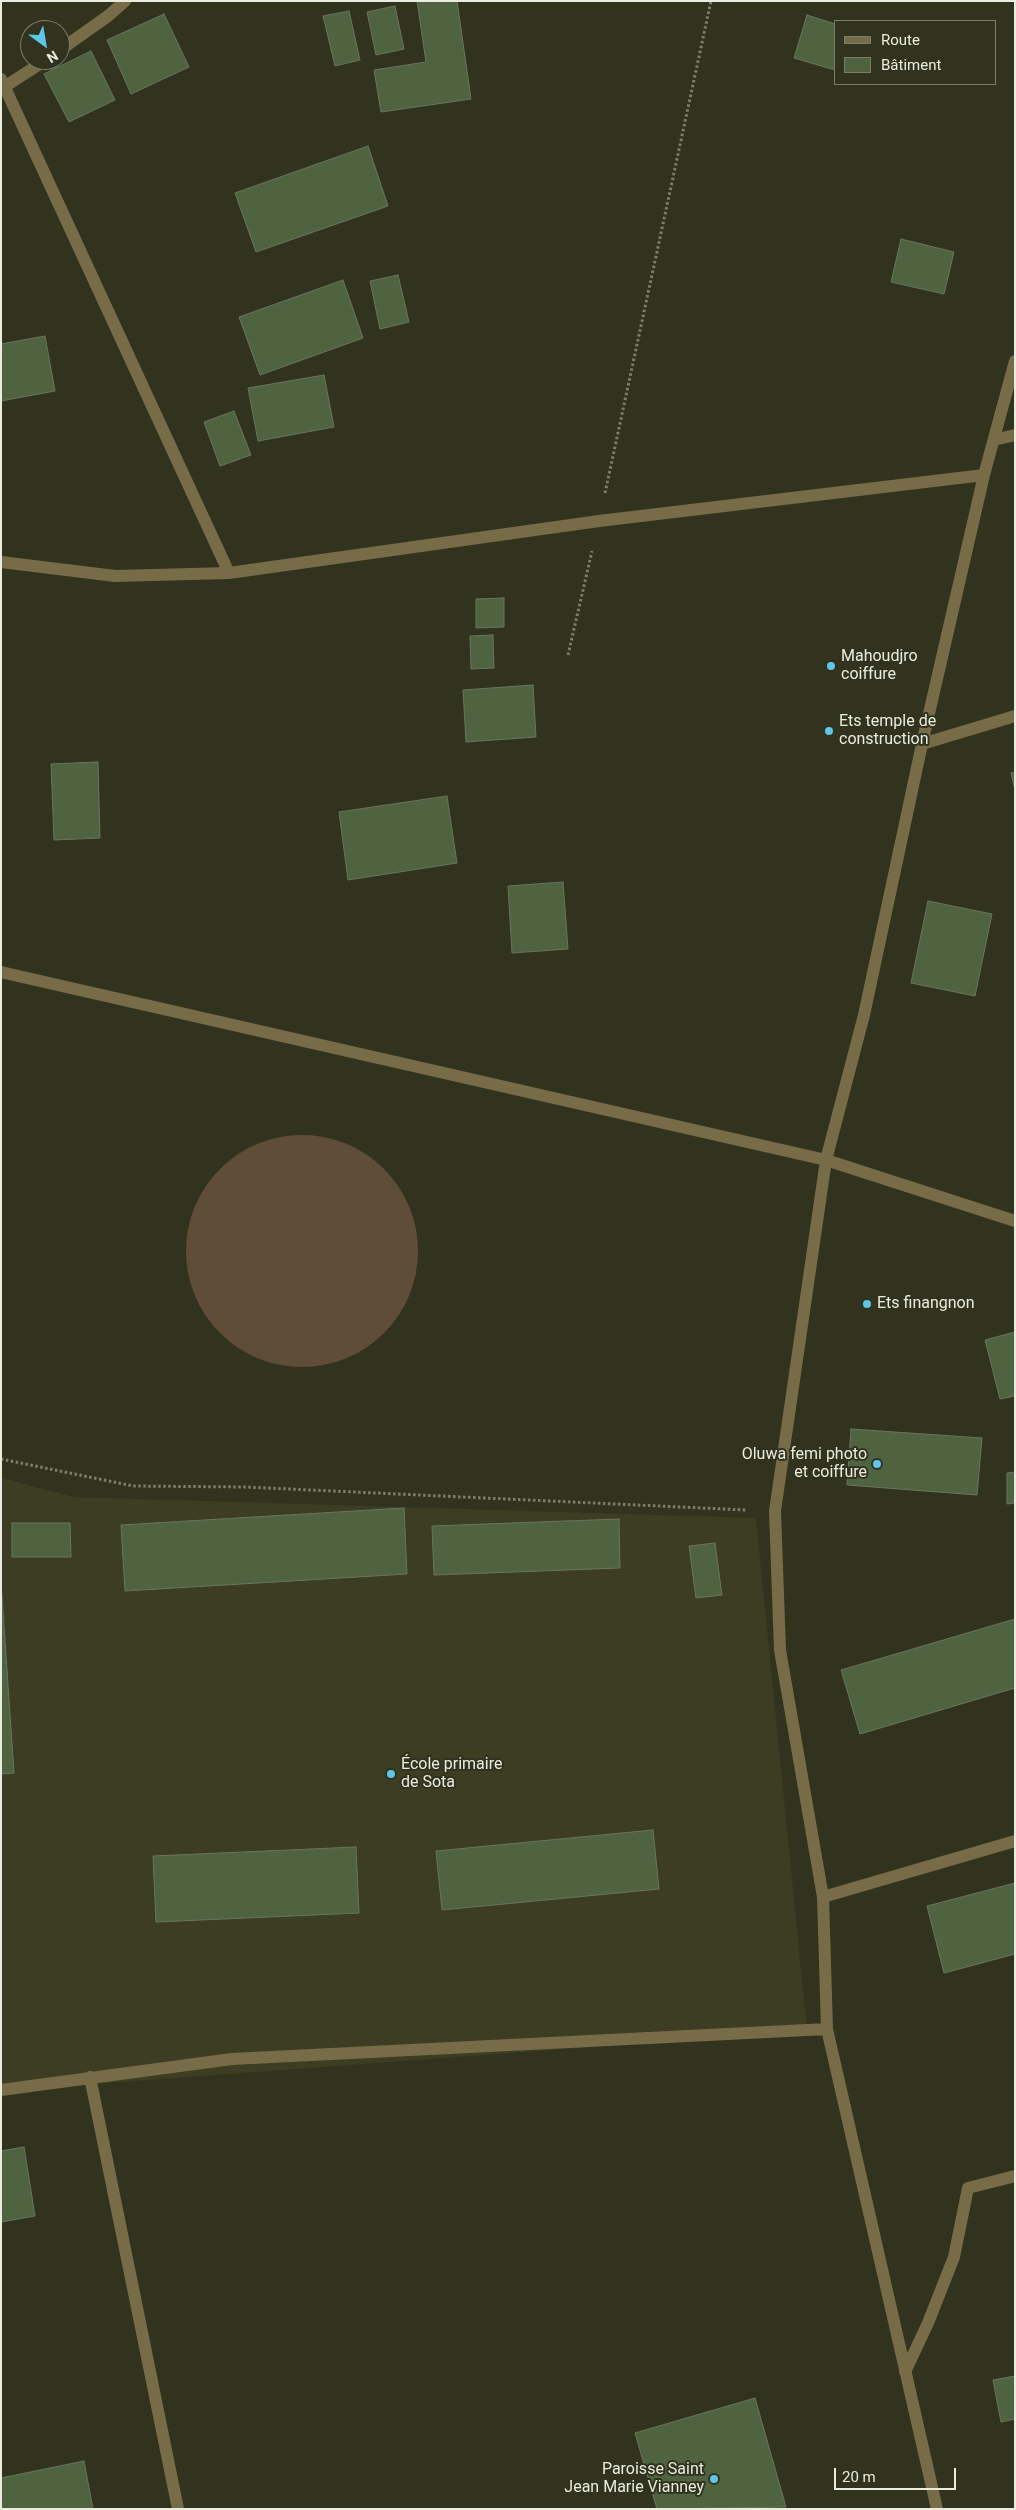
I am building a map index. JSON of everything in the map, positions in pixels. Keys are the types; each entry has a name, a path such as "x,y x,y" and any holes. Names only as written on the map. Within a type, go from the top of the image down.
{"street":[{"path":"70,43 108,16 125,1"},
{"path":"29,70 3,85 229,573"},
{"path":"937,2509 827,2029 823,1898 780,1650 775,1511 826,1160 864,1015 922,744 984,475 1015,361"},
{"path":"994,440 1015,435"},
{"path":"1,562 115,576 229,573 599,521 984,475"},
{"path":"922,744 1015,716"},
{"path":"1,972 826,1160 1015,1221"},
{"path":"823,1898 1015,1841"},
{"path":"1,2090 90,2076 232,2059 827,2029"},
{"path":"90,2076 178,2509"},
{"path":"905,2372 928,2323 954,2257 968,2188 1015,2176"}],"path":[{"path":"568,655 599,521 711,1"},
{"path":"1,1459 133,1486 255,1488 775,1511"}],"shaded area":[{"path":"302,1135 336,1140 346,1144 366,1155 384,1169 398,1187 409,1207 413,1217 418,1251 413,1285 409,1295 398,1315 384,1333 366,1347 346,1358 336,1362 302,1367 268,1362 258,1358 238,1347 220,1333 206,1315 195,1295 191,1285 186,1251 191,1217 195,1207 206,1187 220,1169 238,1155 258,1144 268,1140"},
{"name":"École primaire de Sota","path":"1,1478 74,1497 756,1518 807,2031 1,2091"}],"building":[{"path":"417,1 457,1 471,99 381,112 374,70 426,62"},
{"path":"395,6 404,49 376,55 367,12"},
{"path":"349,11 360,60 335,66 323,16"},
{"path":"164,14 189,67 131,94 107,40"},
{"path":"807,15 834,24 834,70 794,58"},
{"path":"91,51 115,100 69,122 44,74 52,70 70,70 70,61"},
{"path":"368,146 388,206 256,252 235,193"},
{"path":"901,239 954,252 944,294 891,282"},
{"path":"398,275 409,322 380,329 370,281"},
{"path":"343,280 363,338 260,375 239,317"},
{"path":"45,336 55,391 1,401 1,344"},
{"path":"324,375 334,427 258,441 248,388"},
{"path":"234,411 251,455 220,466 204,422"},
{"path":"504,598 504,627 476,628 476,599"},
{"path":"493,635 494,668 471,669 470,636"},
{"path":"533,685 536,737 466,742 463,690"},
{"path":"98,762 100,838 54,840 51,764"},
{"path":"1015,772 1015,790 1011,773"},
{"path":"447,796 457,863 348,880 339,812"},
{"path":"563,882 568,949 512,953 508,886"},
{"path":"928,901 992,914 975,996 911,983"},
{"path":"1015,1332 1015,1396 1000,1399 985,1340"},
{"path":"851,1429 982,1438 977,1495 847,1485"},
{"path":"1015,1472 1015,1503 1007,1504 1007,1473"},
{"path":"404,1508 407,1574 125,1591 121,1525"},
{"path":"619,1519 620,1568 434,1575 432,1526"},
{"path":"12,1523 70,1523 71,1557 12,1557"},
{"path":"715,1543 722,1595 696,1598 689,1546"},
{"path":"1,1582 14,1773 1,1774"},
{"path":"1015,1619 1015,1688 860,1734 841,1670"},
{"path":"653,1830 659,1889 442,1910 436,1851"},
{"path":"356,1847 359,1913 156,1922 153,1856"},
{"path":"1015,1883 1015,1954 944,1973 927,1906"},
{"path":"24,2147 35,2216 1,2222 1,2151"},
{"path":"1015,2376 1015,2419 1001,2422 993,2380"},
{"path":"755,2398 786,2507 657,2509 635,2433"},
{"path":"84,2461 93,2509 1,2509 1,2478"}],"place":[{"name":"Mahoudjro coiffure","path":"831,666"},
{"name":"Ets temple de construction","path":"829,731"},
{"name":"Ets finangnon","path":"867,1304"},
{"name":"Oluwa femi photo et coiffure","path":"877,1464"},
{"name":"École primaire de Sota","path":"391,1774"},
{"name":"Paroisse Saint Jean Marie Vianney","path":"714,2479"}]}
